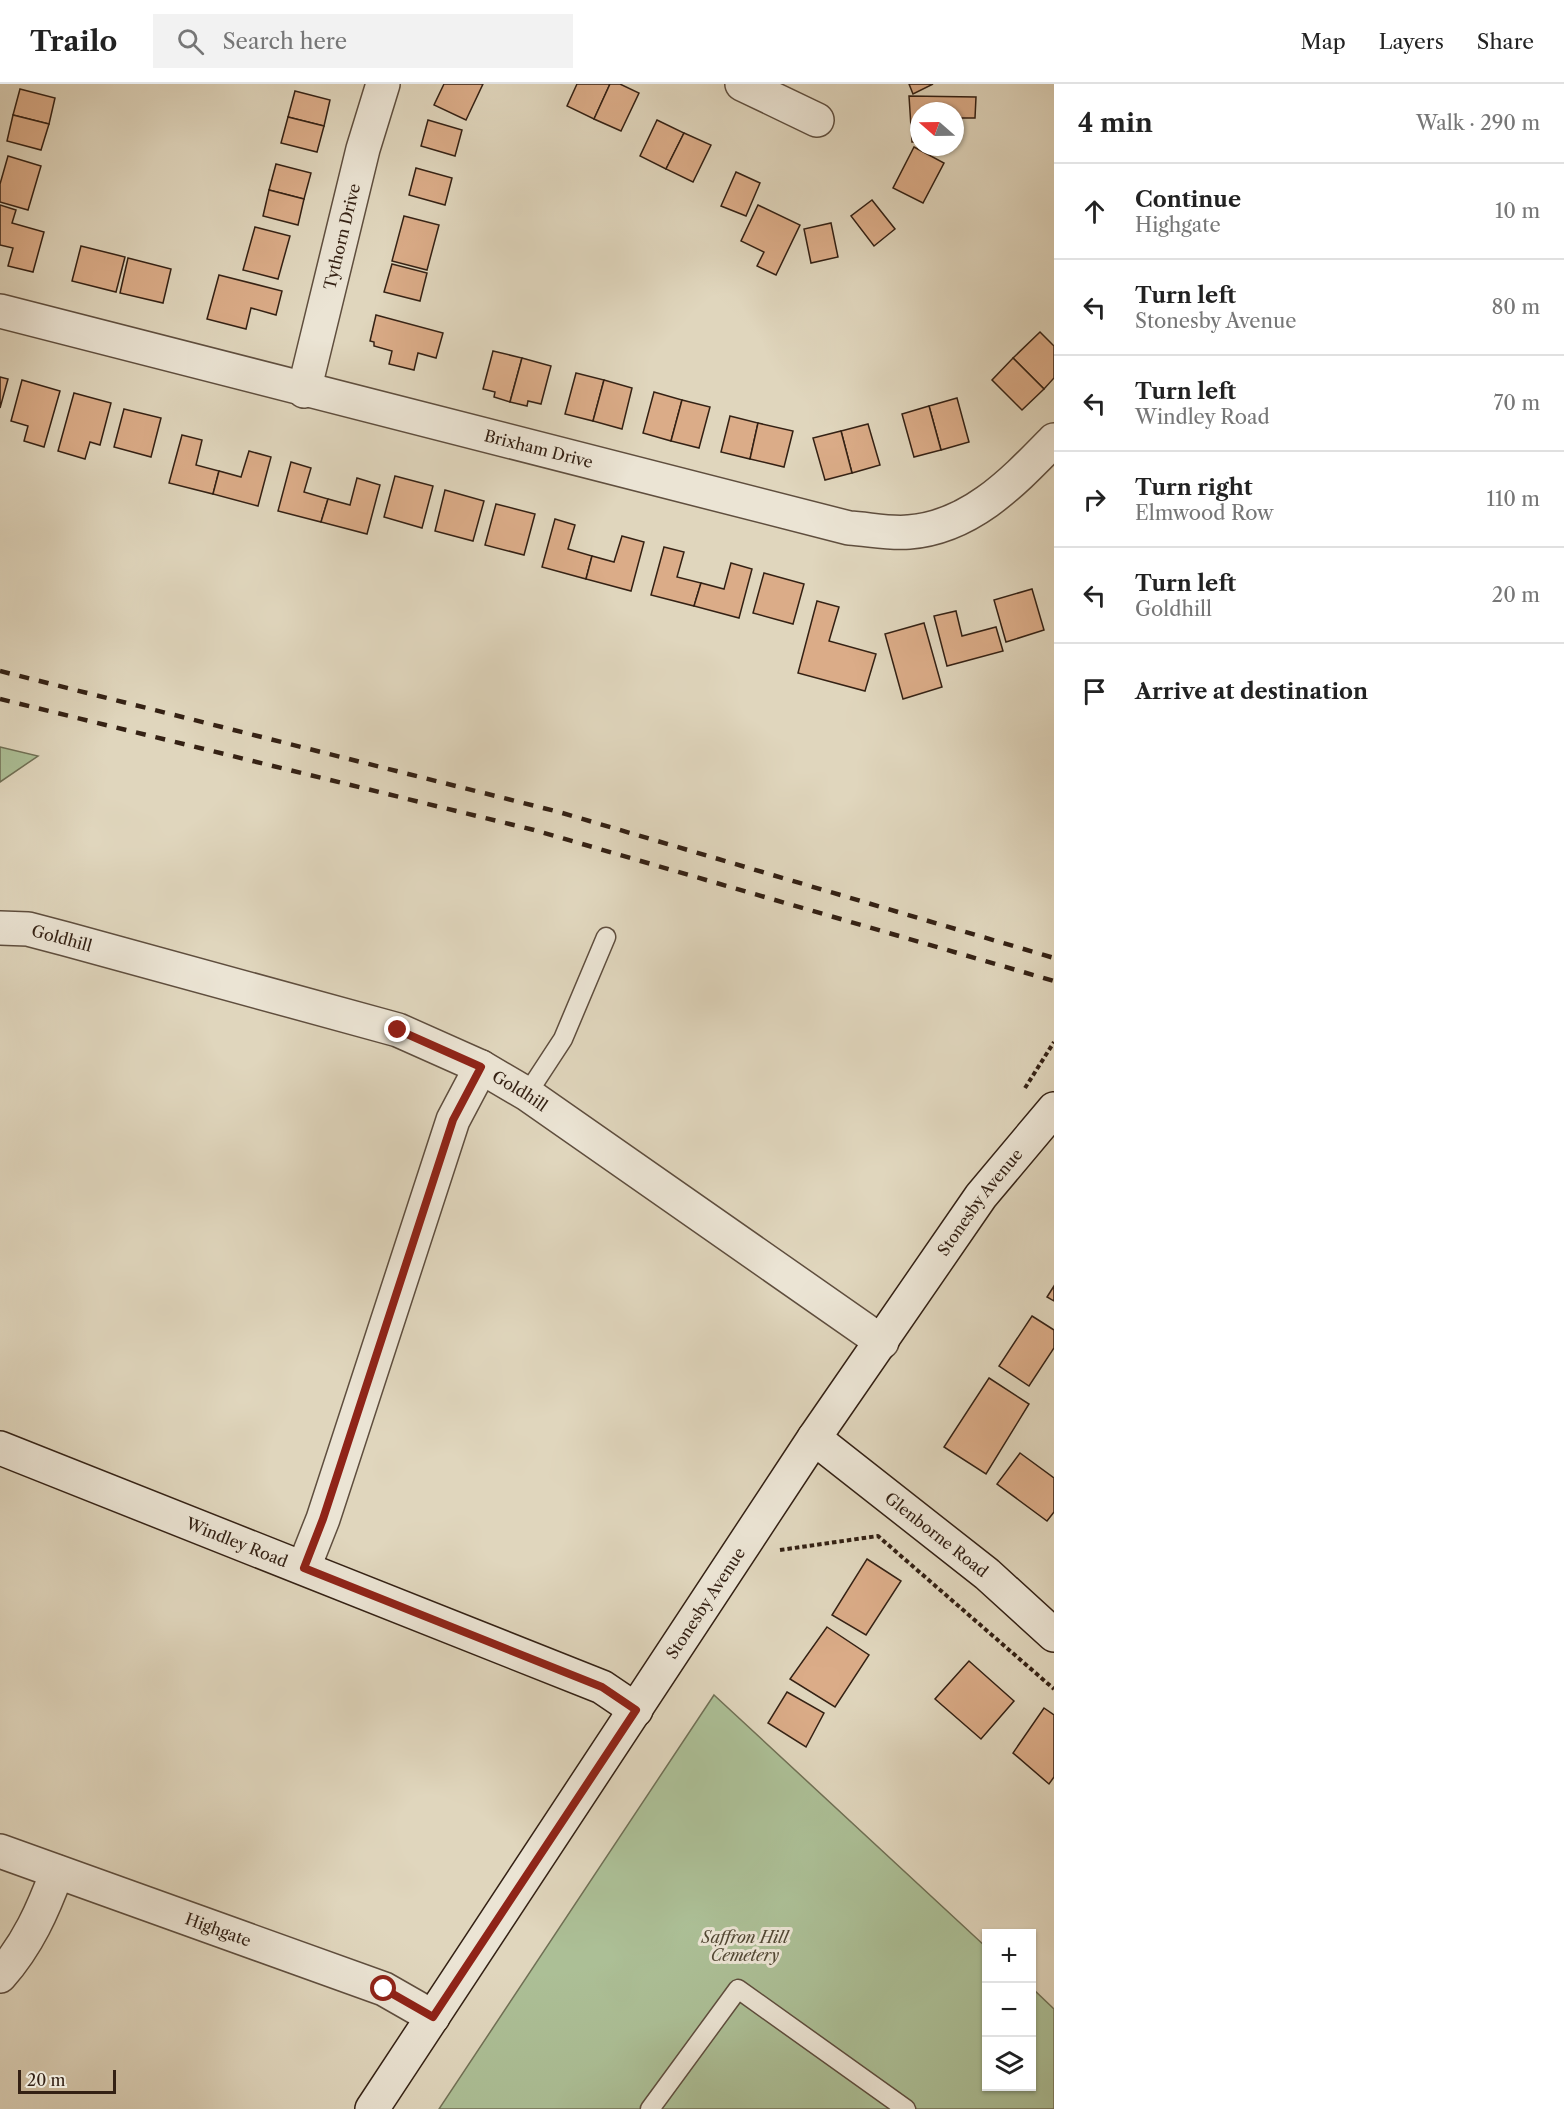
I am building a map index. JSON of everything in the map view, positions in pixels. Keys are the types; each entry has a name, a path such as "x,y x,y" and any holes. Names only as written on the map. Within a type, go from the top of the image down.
{"street":[{"name":"Tythorn Drive","path":"304,390 363,149 383,84"},
{"path":"742,84 817,120"},
{"name":"Brixham Drive","path":"0,311 849,528 908,532 949,524 985,505 1017,478 1054,440"},
{"name":"Goldhill","path":"0,928 28,929 398,1030 481,1067 527,1094 882,1342"},
{"path":"304,1568 323,1519 453,1120 481,1067"},
{"name":"Stonesby Avenue","path":"372,2109 739,1556 814,1438 981,1196 1054,1108"},
{"name":"Glenborne Road","path":"814,1438 987,1574 1054,1635"},
{"name":"Windley Road","path":"0,1448 602,1687 636,1710"},
{"name":"Highgate","path":"0,1851 384,1989 433,2017"},
{"path":"0,1976 14,1961 40,1919 57,1872"}],"lane":[{"path":"527,1094 563,1039 606,937"},
{"path":"650,2109 738,1989 906,2109"}],"path":[{"path":"739,1556 878,1536 1054,1689"}],"green space":[{"path":"0,747 38,756 0,782"},
{"name":"Saffron Hill Cemetery","path":"714,1695 982,1943 982,2091 1036,2091 1036,1992 1054,2009 1054,2109 439,2109"}],"building":[{"path":"444,84 483,84 466,120 434,105"},
{"path":"577,84 610,84 594,119 567,106"},
{"path":"610,84 620,84 639,93 621,131 594,119"},
{"path":"909,84 933,84 913,94"},
{"path":"20,89 55,98 49,124 13,115"},
{"path":"295,91 330,100 324,126 288,117"},
{"path":"909,96 976,97 975,118 964,118 964,102 910,102 910,111"},
{"path":"13,115 49,124 41,150 7,141"},
{"path":"288,117 324,126 317,152 281,143"},
{"path":"428,120 462,130 455,156 421,146"},
{"path":"657,120 684,133 666,169 640,156"},
{"path":"684,133 711,145 693,182 666,169"},
{"path":"910,155 931,156 944,163 923,203 893,188"},
{"path":"8,156 41,166 28,210 0,202 0,184"},
{"path":"276,164 311,173 304,199 269,190"},
{"path":"416,168 452,178 445,205 409,195"},
{"path":"736,172 760,183 746,216 721,206"},
{"path":"269,190 304,199 298,225 263,216"},
{"path":"872,200 895,229 874,246 851,216"},
{"path":"0,205 16,210 12,223 44,232 33,272 8,266 13,248 0,245"},
{"path":"758,205 800,225 776,275 757,266 764,252 741,241"},
{"path":"404,216 439,225 427,270 392,261"},
{"path":"831,223 838,257 811,263 804,229"},
{"path":"255,227 290,236 278,279 243,270"},
{"path":"81,246 125,257 116,292 72,281"},
{"path":"128,258 171,269 163,303 120,293"},
{"path":"392,264 427,273 420,301 384,292"},
{"path":"219,275 282,291 276,315 251,308 246,329 207,319"},
{"path":"376,315 443,333 436,358 418,353 414,370 389,364 392,351 374,346 374,342 370,341"},
{"path":"1040,332 1054,346 1054,378 1044,389 1013,358"},
{"path":"493,351 522,358 510,402 494,397 495,392 483,389"},
{"path":"522,358 551,366 541,404 528,401 527,406 510,402"},
{"path":"1013,358 1044,389 1022,410 992,380"},
{"path":"576,373 604,380 593,421 565,414"},
{"path":"0,377 8,379 0,408"},
{"path":"22,380 60,391 44,447 24,441 28,426 11,421"},
{"path":"604,380 632,388 622,429 593,421"},
{"path":"654,392 682,400 671,441 643,433"},
{"path":"74,393 111,403 100,445 90,442 85,459 58,451"},
{"path":"957,398 969,442 941,450 929,406"},
{"path":"682,400 710,407 699,448 671,441"},
{"path":"929,406 941,450 914,457 902,414"},
{"path":"124,409 161,418 151,457 114,447"},
{"path":"730,416 758,423 750,459 721,452"},
{"path":"758,423 793,431 784,467 750,459"},
{"path":"868,424 880,465 852,473 841,431"},
{"path":"841,431 852,473 825,480 813,438"},
{"path":"182,435 202,440 196,465 219,471 213,494 169,483"},
{"path":"249,451 271,457 258,506 213,494 219,471 241,477"},
{"path":"291,462 311,468 304,492 328,499 321,522 278,511"},
{"path":"395,476 433,486 422,528 384,517"},
{"path":"357,478 380,485 367,534 321,522 328,499 350,505"},
{"path":"445,490 484,501 473,541 435,531"},
{"path":"496,504 535,514 524,555 485,545"},
{"path":"555,519 575,525 568,549 592,556 586,579 542,567"},
{"path":"622,536 644,542 631,591 586,579 592,556 614,562"},
{"path":"664,547 684,552 677,577 701,583 694,606 651,595"},
{"path":"731,563 752,569 739,618 694,606 701,583 724,589"},
{"path":"764,573 804,584 793,624 753,613"},
{"path":"1032,589 1044,630 1006,642 994,600"},
{"path":"817,601 839,607 829,641 876,654 865,691 798,673"},
{"path":"956,611 962,636 996,627 1003,651 947,666 934,616"},
{"path":"924,623 942,687 903,699 885,634"},
{"path":"1054,1286 1054,1301 1047,1297"},
{"path":"1032,1316 1054,1330 1054,1348 1029,1386 999,1366"},
{"path":"989,1378 1029,1404 986,1474 944,1447"},
{"path":"1020,1453 1054,1478 1054,1512 1047,1521 997,1484"},
{"path":"867,1559 901,1581 866,1635 832,1615"},
{"path":"827,1627 869,1655 835,1707 790,1679"},
{"path":"969,1661 1014,1701 981,1739 935,1699"},
{"path":"787,1692 824,1713 806,1747 768,1723"},
{"path":"1044,1708 1054,1715 1054,1777 1049,1784 1013,1753"}],"railway":[{"path":"0,671 559,812 1054,958"},
{"path":"0,699 534,830 1054,981"}],"route":[{"path":"384,1989 433,2017 636,1710 602,1687 304,1568 323,1519 453,1120 481,1067 398,1030"}]}
